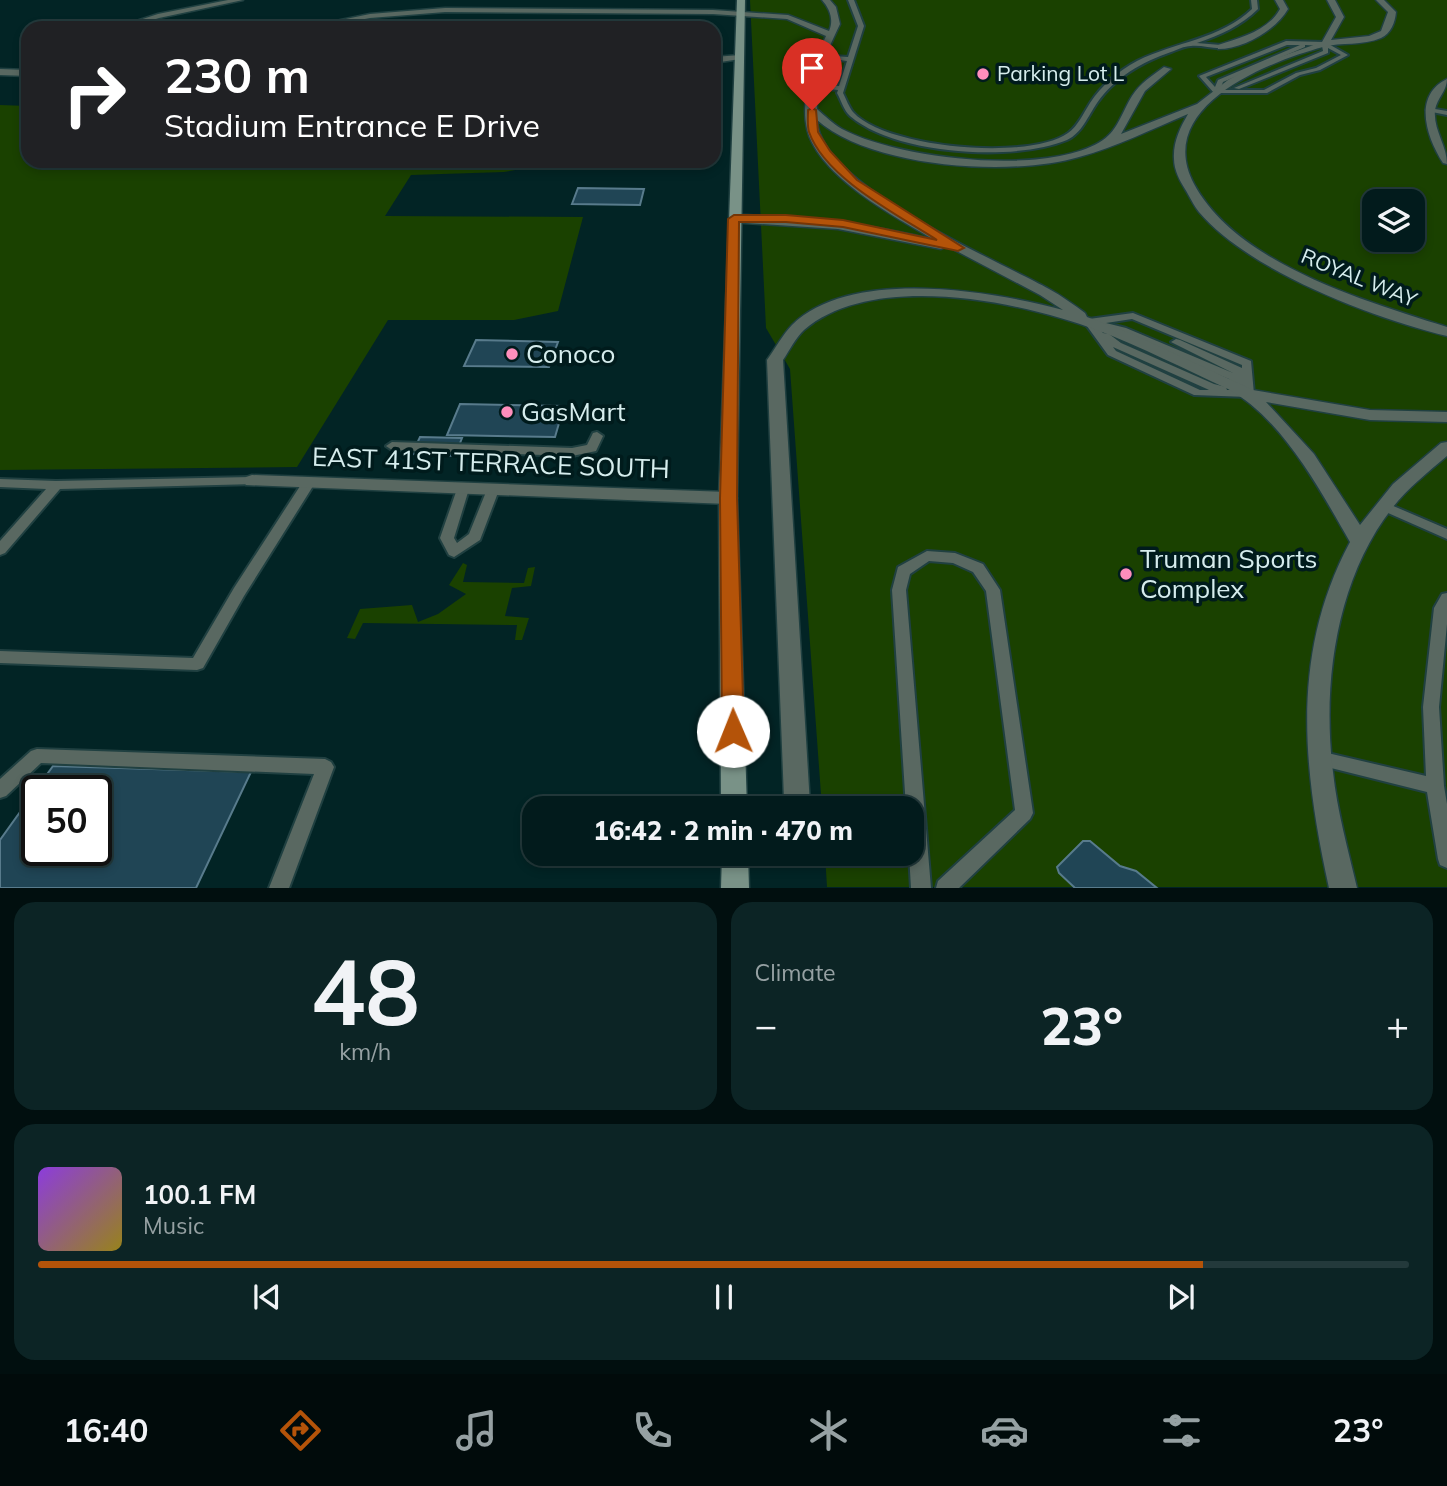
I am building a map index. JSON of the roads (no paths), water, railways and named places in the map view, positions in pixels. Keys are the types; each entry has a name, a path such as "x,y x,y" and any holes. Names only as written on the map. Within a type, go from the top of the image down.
{"main road":[{"path":"734,796 728,498 737,57 741,0"},
{"path":"735,866 736,887"}],"street":[{"path":"142,21 239,0"},
{"path":"626,21 636,0"},
{"path":"826,0 832,7 836,24 820,57 813,86 813,132 827,153 853,182 958,248 1046,293 1089,322 1248,394 1370,415 1447,417"},
{"path":"1221,47 1246,38 1281,16 1284,9 1279,0"},
{"path":"1325,44 1339,17 1336,5 1331,0"},
{"name":"ROYAL WAY","path":"1380,0 1392,12 1388,27 1379,36 1325,44 1230,82 1216,92 1197,107 1182,132 1178,158 1189,188 1208,216 1254,251 1322,287 1447,332"},
{"path":"343,21 370,16 445,10 739,12 788,17 831,35"},
{"path":"721,59 737,57"},
{"path":"1105,145 1121,129 1128,109 1143,88 1167,69"},
{"path":"0,72 21,72"},
{"path":"1447,82 1434,93 1429,110 1447,161"},
{"path":"812,110 837,130 903,154 986,163 1040,161 1105,145 1197,107"},
{"path":"734,219 786,219 843,224 958,248"},
{"path":"797,796 775,360 783,343 797,328 820,312 862,298 922,291 990,299 1089,322"},
{"path":"1248,394 1308,455 1360,542"},
{"path":"1343,887 1320,758 1321,681 1327,630 1342,578 1360,542 1384,506 1410,477 1447,447"},
{"name":"EAST 41ST TERRACE SOUTH","path":"252,481 728,498"}],"lane":[{"path":"851,0 861,26 842,88 842,103 849,113 880,131 956,149 1010,149 1051,142 1068,136 1079,128 1105,87 1142,61 1242,20 1255,9 1254,0"},
{"path":"1187,43 1221,47"},
{"path":"1286,43 1325,44 1345,55 1318,69 1298,74 1265,92 1216,92 1202,76 1286,43"},
{"path":"820,57 850,59"},
{"path":"1142,61 1167,69"},
{"path":"813,86 842,88"},
{"path":"1429,110 1447,113"},
{"path":"1089,322 1133,316 1247,363 1248,394"},
{"path":"393,446 572,452 592,448 597,436"},
{"path":"0,482 57,485 252,481"},
{"path":"0,657 197,664 246,580 309,483"},
{"path":"0,550 57,485"},
{"path":"463,489 447,538 454,552 475,537 493,490"},
{"path":"1384,506 1447,534"},
{"path":"921,887 899,590 903,571 927,556 956,558 978,568 993,590 1024,813 945,887"},
{"path":"1447,598 1441,608 1431,707 1435,786 1447,859"},
{"path":"0,790 37,756 325,767 279,887"},
{"path":"1320,758 1435,786"}],"place":[{"name":"Parking Lot L","path":"983,74"},
{"name":"Conoco","path":"512,354"},
{"name":"GasMart","path":"507,412"},
{"name":"Truman Sports Complex","path":"1126,574"}]}
